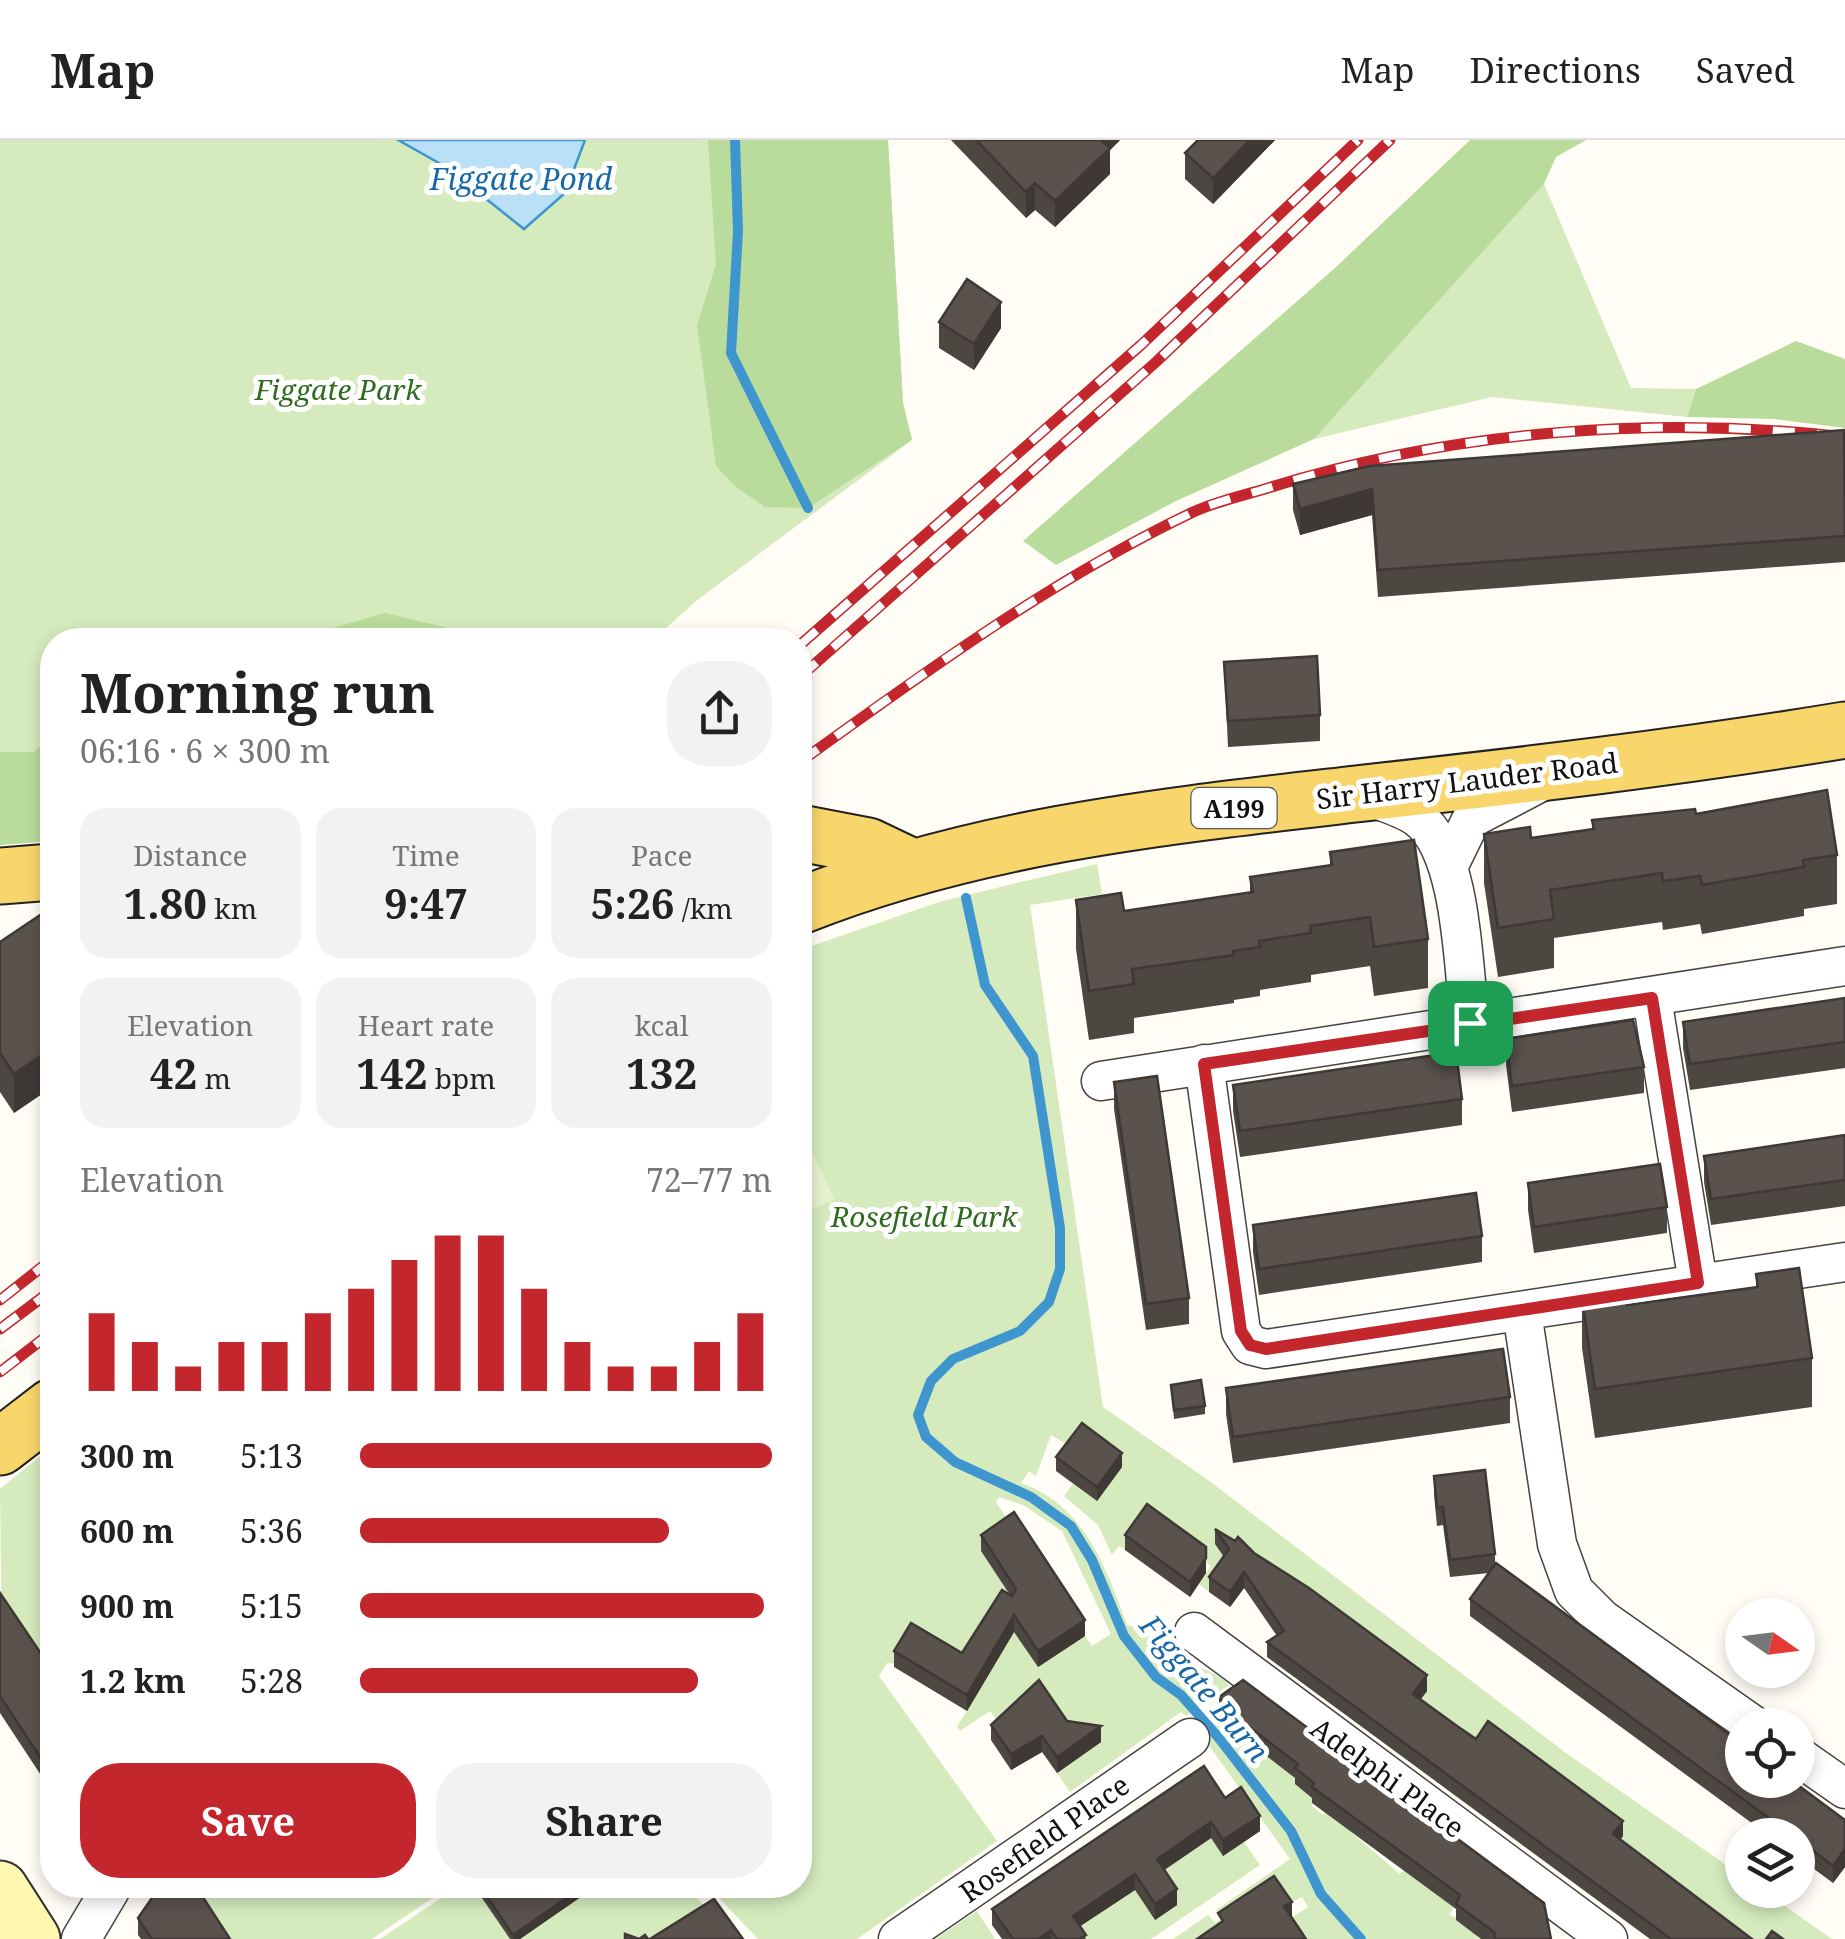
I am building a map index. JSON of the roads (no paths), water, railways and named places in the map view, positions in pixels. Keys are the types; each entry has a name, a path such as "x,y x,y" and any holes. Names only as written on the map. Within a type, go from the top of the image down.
{"main road":[{"name":"Sir Harry Lauder Road","path":"812,902 910,866 1061,831 1562,771 1845,730"},
{"path":"812,835 868,846 910,866"},
{"path":"0,876 40,873"},
{"path":"0,1447 40,1415"}],"street":[{"path":"1448,865 1472,818 1562,771"},
{"path":"1362,794 1417,817 1436,838 1448,865 1470,1023"},
{"path":"1101,1081 1845,966"},
{"path":"1652,998 1698,1283"},
{"path":"1204,1064 1241,1331 1250,1345 1266,1349 1845,1262"},
{"path":"1522,1312 1557,1544 1574,1592 1602,1619 1729,1708"},
{"name":"Adelphi Place","path":"1194,1632 1590,1933"},
{"name":"Rosefield Place","path":"898,1939 1190,1738"},
{"path":"1815,1768 1845,1790"},
{"path":"0,1889 32,1939"},
{"path":"81,1939 105,1898"}],"water":[{"name":"Figgate Pond","path":"398,140 585,140 565,193 524,229 446,167"}],"waterway":[{"name":"Figgate Burn","path":"735,140 738,231 731,353 808,508"},
{"name":"Figgate Burn","path":"966,898 985,985 1033,1056 1060,1228 1060,1269 1049,1302 1020,1331 953,1359 931,1381 918,1415 926,1437 955,1462 1031,1497 1071,1526 1092,1560 1124,1636 1156,1677 1181,1695 1218,1737 1291,1831 1321,1894 1361,1939"}],"railway":[{"path":"812,634 1141,345 1358,140"},
{"path":"812,666 1156,362 1390,140"},
{"path":"812,753 1038,598 1138,540 1218,503 1409,453 1554,433 1700,428 1845,437"},
{"path":"0,1300 40,1268"},
{"path":"0,1329 40,1299"},
{"path":"0,1372 40,1341"}],"park label":[{"name":"Figgate Park","path":"338,389"},
{"name":"Rosefield Park","path":"924,1216"}]}
